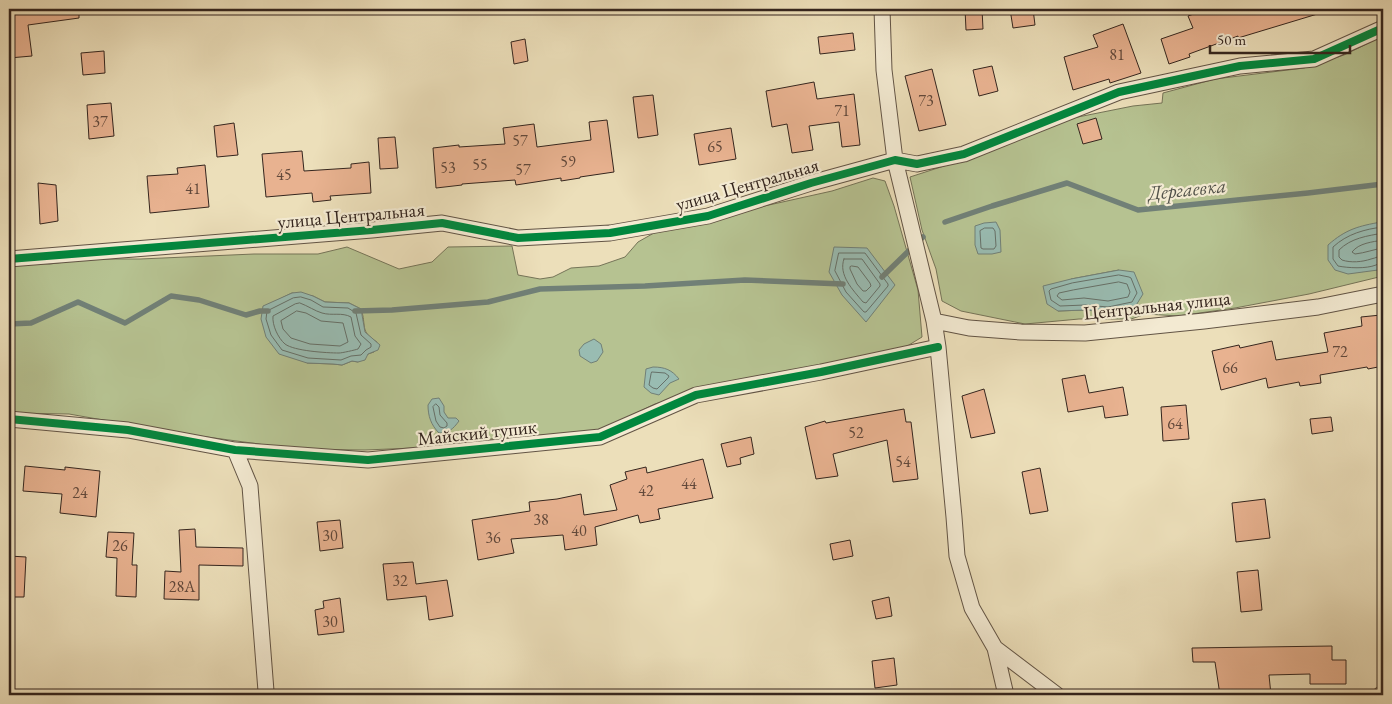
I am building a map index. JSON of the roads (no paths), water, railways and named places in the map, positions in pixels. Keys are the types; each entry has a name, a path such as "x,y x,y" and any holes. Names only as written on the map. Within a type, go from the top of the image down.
{"street":[{"path":"882,9 884,70 895,160 926,285 938,347 957,556 972,608 995,648 1006,695"},
{"name":"улица Центральная","path":"9,260 362,231 442,222 518,238 610,233 708,216 811,183 895,160 917,164 964,154 1119,92 1240,66 1314,59 1383,28"},
{"name":"Центральная улица","path":"934,321 969,328 1021,332 1085,333 1318,307 1383,294"},
{"name":"Майский тупик","path":"9,419 128,430 235,450 368,460 600,437 696,396 938,347"},
{"path":"235,450 250,486 266,691"},
{"path":"995,648 1056,695"},
{"path":"1380,695 1383,692"}],"water":[{"path":"996,222 1000,230 1001,252 978,254 975,245 975,226"},
{"path":"1381,222 1383,224 1383,266 1378,270 1348,274 1335,270 1328,260 1328,245 1353,229"},
{"path":"834,247 867,248 895,285 866,322 842,295 829,272"},
{"path":"1119,270 1134,272 1143,294 1135,307 1108,312 1085,310 1058,311 1047,304 1043,286"},
{"path":"301,292 325,302 349,303 361,309 365,332 380,345 378,350 368,354 365,360 352,361 342,365 307,363 279,354 266,337 261,319 263,306 292,293"},
{"path":"594,339 601,344 603,352 597,361 591,363 580,356 579,350 584,344"},
{"path":"653,367 668,370 679,379 670,383 659,395 651,393 644,387 646,369"},
{"path":"439,398 448,418 456,418 459,421 450,430 439,433 431,420 428,405 432,399"}],"waterway":[{"name":"Дергаевка","path":"945,222 1067,183 1138,210 1383,184"},
{"name":"Дергаевка","path":"882,277 923,237"},
{"path":"355,311 392,310 488,302 540,289 645,286 745,280 843,284"},
{"path":"9,324 31,323 78,302 125,323 171,296 199,300 246,315 268,311"}]}
